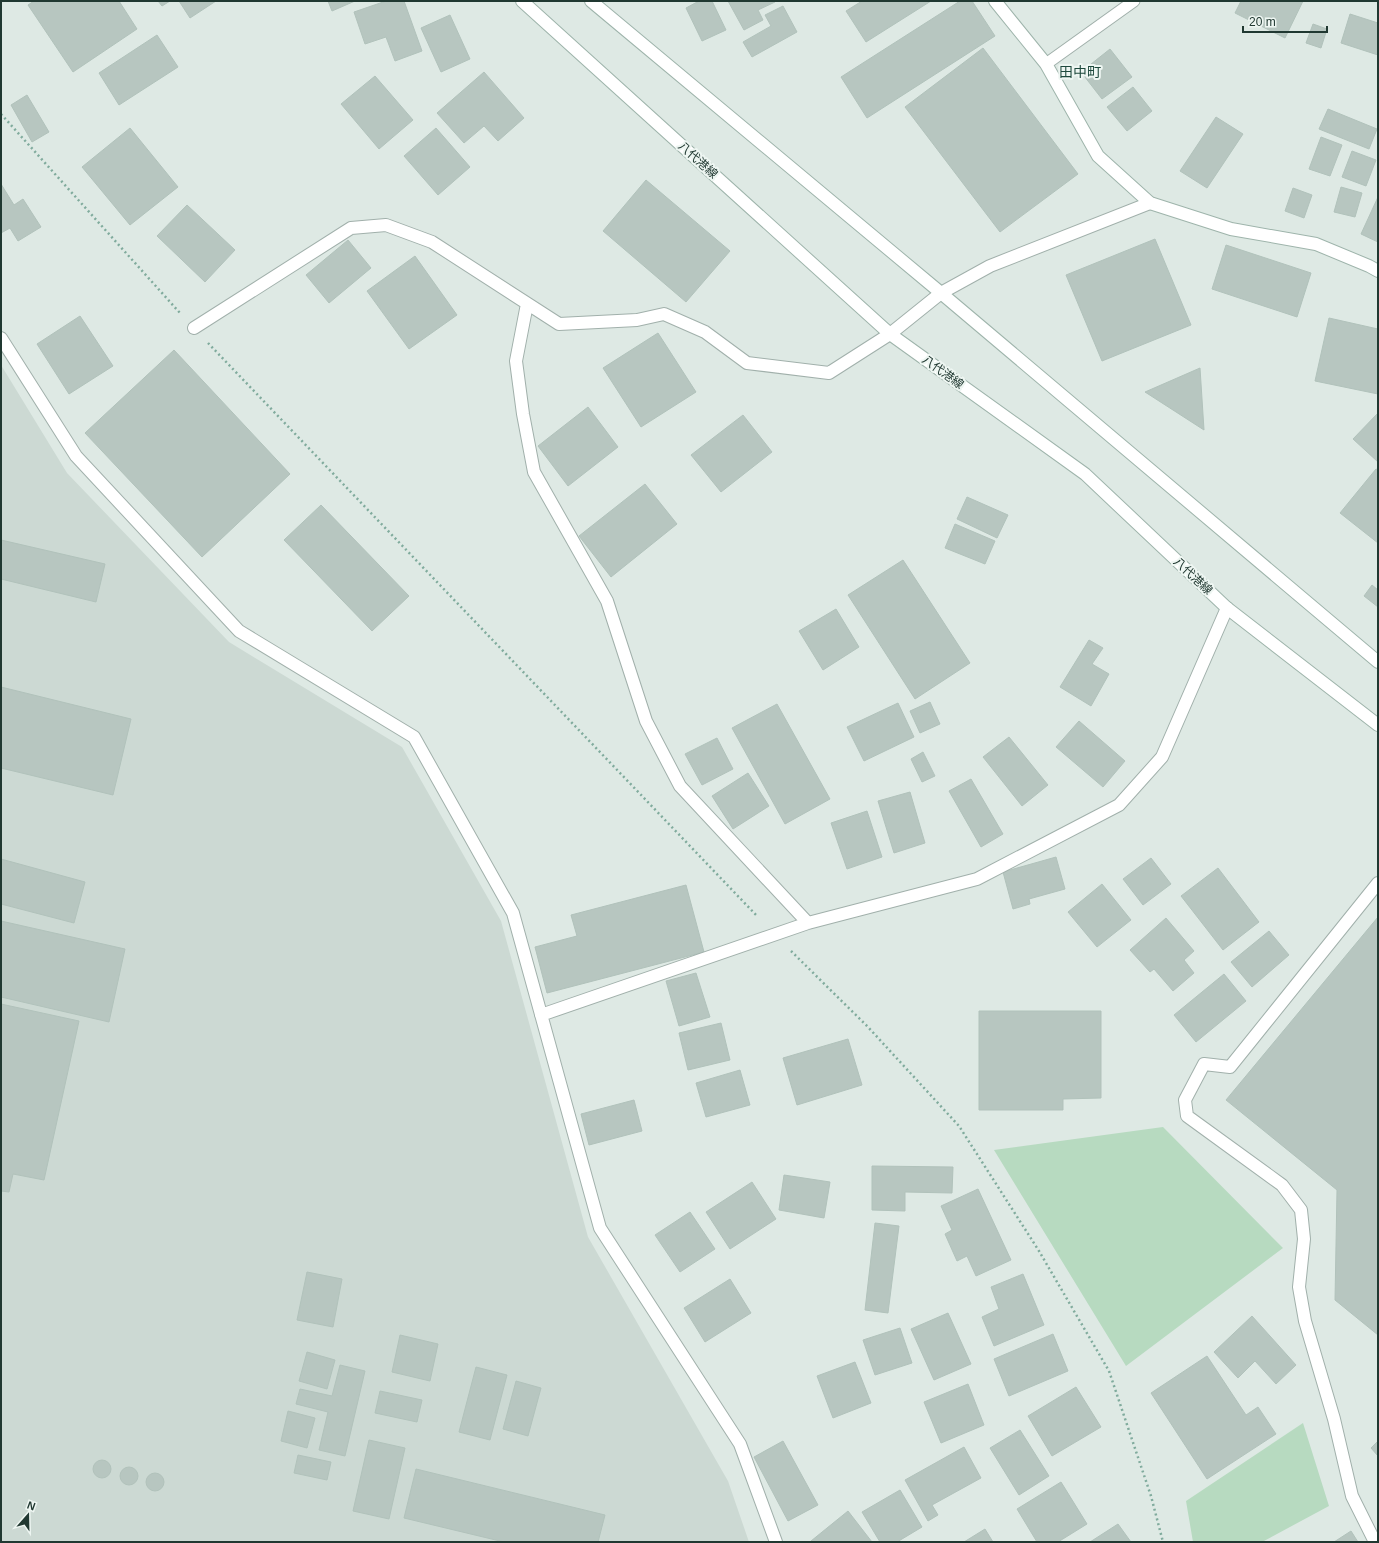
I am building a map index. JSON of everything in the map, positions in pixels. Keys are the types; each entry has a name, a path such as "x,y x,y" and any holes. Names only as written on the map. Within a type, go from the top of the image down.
{"street":[{"name":"八代港線","path":"522,1 890,334 1085,474 1227,608 1344,697 1378,725"},
{"path":"591,1 941,293 1378,662"},
{"path":"995,1 1046,64 1098,156 1150,203 1232,228 1316,244 1378,271"},
{"path":"194,328 351,228 386,225 432,242 559,324 637,320 664,314 705,332 747,363 829,373 890,334 941,293 990,266 1150,203"},
{"path":"527,304 516,361 522,414 534,472 607,601 646,721 680,786 808,923"},
{"path":"1,338 76,456 239,632 414,737 513,913 600,1228 740,1444 776,1542"},
{"path":"541,1016 808,923 977,879 1119,805 1162,756 1227,608"},
{"path":"1374,1542 1352,1496 1334,1419 1305,1321 1299,1287 1304,1239 1301,1210 1282,1185 1187,1116 1185,1100 1204,1064 1230,1067 1378,883"}],"lane":[{"path":"1046,64 1134,1"}],"path":[{"path":"1,114 194,328 774,934 868,1027 959,1126 1035,1244 1109,1371 1151,1496 1163,1542"}],"shaded area":[{"path":"1,365 67,473 229,642 402,747 501,921 588,1237 728,1481 749,1542 1,1542"}],"green space":[{"path":"1163,1127 1283,1248 1126,1366 994,1150"},
{"path":"1303,1423 1329,1506 1262,1542 1193,1542 1186,1501"}],"building":[{"path":"34,1 119,1 137,29 73,72 28,5"},
{"path":"158,1 170,1 162,6"},
{"path":"179,1 216,1 190,18"},
{"path":"328,1 355,1 332,11"},
{"path":"386,1 404,1 422,51 395,61 386,37 365,44 354,12"},
{"path":"699,1 712,1 726,30 702,41 686,8"},
{"path":"728,1 775,2 758,10 763,20 744,30"},
{"path":"862,1 931,1 866,42 846,11"},
{"path":"960,1 972,1 995,36 867,118 841,77"},
{"path":"1241,1 1303,1 1285,38 1235,13"},
{"path":"783,6 797,32 752,57 743,42 771,26 765,15"},
{"path":"1350,14 1378,23 1378,55 1341,43"},
{"path":"450,15 470,59 441,72 421,28"},
{"path":"1313,24 1327,29 1321,48 1306,43"},
{"path":"157,35 178,67 119,105 99,73"},
{"path":"983,48 1078,174 1000,232 905,107"},
{"path":"1110,49 1132,77 1102,99 1081,72"},
{"path":"484,72 524,118 498,141 484,126 464,143 437,113"},
{"path":"375,76 413,120 379,149 341,104"},
{"path":"1133,87 1152,111 1127,131 1107,107"},
{"path":"27,95 49,132 32,142 11,105"},
{"path":"1328,109 1377,129 1369,149 1319,129"},
{"path":"1216,117 1243,134 1207,188 1180,171"},
{"path":"130,128 178,187 130,225 82,167"},
{"path":"436,128 470,167 438,195 404,156"},
{"path":"1321,137 1342,145 1330,176 1309,169"},
{"path":"1352,151 1376,160 1366,186 1342,177"},
{"path":"646,180 730,251 686,302 603,231"},
{"path":"1,184 14,205 23,199 41,227 18,241 10,228 1,233"},
{"path":"1341,187 1362,193 1355,217 1334,212"},
{"path":"1293,188 1312,195 1304,218 1285,211"},
{"path":"1378,197 1378,242 1361,234"},
{"path":"187,205 235,250 205,282 157,236"},
{"path":"1155,239 1191,325 1102,361 1066,275"},
{"path":"348,240 371,268 329,303 306,275"},
{"path":"1226,245 1311,273 1297,317 1212,289"},
{"path":"415,256 457,315 409,349 367,291"},
{"path":"80,316 113,366 69,394 37,344"},
{"path":"1329,318 1378,329 1378,394 1315,381"},
{"path":"658,333 696,392 641,427 603,368"},
{"path":"174,350 290,474 202,557 85,433"},
{"path":"1200,368 1204,430 1145,392"},
{"path":"588,407 618,447 568,486 538,446"},
{"path":"1378,413 1378,462 1353,439"},
{"path":"743,415 772,452 721,492 691,455"},
{"path":"1376,469 1378,470 1378,543 1340,513"},
{"path":"645,484 677,524 611,577 579,536"},
{"path":"967,497 1008,515 997,538 957,519"},
{"path":"321,505 409,596 372,631 284,540"},
{"path":"955,524 995,541 985,564 945,548"},
{"path":"1,540 105,564 96,602 1,579"},
{"path":"903,560 970,663 915,699 848,595"},
{"path":"1372,585 1378,590 1378,607 1364,596"},
{"path":"836,609 859,647 823,670 799,631"},
{"path":"1089,640 1103,648 1092,664 1109,674 1091,706 1060,687"},
{"path":"1,687 131,719 113,795 1,768"},
{"path":"930,702 940,724 920,733 910,711"},
{"path":"898,703 914,737 864,761 847,727"},
{"path":"777,704 830,799 785,824 732,728"},
{"path":"1079,721 1125,761 1103,787 1056,747"},
{"path":"1009,737 1048,785 1022,806 983,757"},
{"path":"717,738 733,769 702,785 685,754"},
{"path":"923,752 935,776 922,782 911,759"},
{"path":"748,773 769,806 733,829 712,796"},
{"path":"971,779 1003,834 981,847 949,791"},
{"path":"910,792 925,843 894,853 878,801"},
{"path":"867,811 882,857 847,869 831,823"},
{"path":"1056,857 1065,889 1029,899 1030,904 1013,909 1003,872"},
{"path":"1151,858 1171,884 1143,905 1123,879"},
{"path":"1,859 85,882 74,923 1,904"},
{"path":"1218,868 1259,922 1223,950 1181,896"},
{"path":"1102,884 1131,920 1097,947 1068,912"},
{"path":"686,885 704,952 547,993 535,947 577,936 571,915"},
{"path":"1378,917 1378,1335 1335,1300 1337,1190 1226,1100"},
{"path":"1166,918 1194,951 1184,960 1194,973 1173,991 1154,969 1150,972 1130,950"},
{"path":"1,921 125,949 109,1022 1,997"},
{"path":"1269,931 1289,955 1252,987 1231,962"},
{"path":"696,973 710,1017 679,1026 666,981"},
{"path":"1224,974 1246,1001 1196,1042 1174,1015"},
{"path":"1,1004 79,1021 44,1180 13,1174 9,1192 1,1191"},
{"path":"979,1011 1101,1011 1101,1098 1063,1099 1063,1110 979,1110"},
{"path":"721,1023 730,1060 688,1070 679,1033"},
{"path":"848,1039 862,1085 797,1105 783,1058"},
{"path":"740,1070 750,1105 706,1117 696,1083"},
{"path":"634,1100 642,1131 589,1145 581,1114"},
{"path":"872,1166 953,1167 952,1193 905,1192 905,1211 872,1210"},
{"path":"784,1175 830,1182 824,1218 779,1210"},
{"path":"752,1182 776,1219 730,1249 706,1212"},
{"path":"978,1189 1011,1260 976,1276 967,1256 957,1261 945,1234 952,1230 941,1206"},
{"path":"690,1212 715,1249 680,1272 655,1235"},
{"path":"875,1223 899,1226 888,1313 865,1310"},
{"path":"307,1272 342,1279 333,1327 297,1320"},
{"path":"1023,1274 1044,1325 994,1346 982,1317 999,1309 991,1287"},
{"path":"730,1279 751,1313 705,1342 684,1308"},
{"path":"948,1313 971,1364 934,1380 911,1329"},
{"path":"1252,1316 1296,1365 1276,1384 1255,1361 1238,1378 1214,1352"},
{"path":"900,1328 912,1363 875,1375 863,1340"},
{"path":"1053,1334 1068,1371 1009,1396 994,1359"},
{"path":"400,1335 438,1344 430,1381 392,1372"},
{"path":"307,1352 335,1360 327,1389 299,1381"},
{"path":"1207,1356 1246,1415 1258,1407 1276,1434 1207,1479 1151,1393"},
{"path":"855,1362 871,1403 833,1418 817,1376"},
{"path":"340,1365 365,1371 345,1456 319,1450 328,1412 296,1404 300,1389 332,1396"},
{"path":"476,1367 507,1375 490,1440 459,1432"},
{"path":"516,1381 541,1388 528,1436 503,1429"},
{"path":"968,1384 984,1425 941,1443 924,1402"},
{"path":"1076,1387 1101,1427 1052,1456 1028,1416"},
{"path":"380,1391 422,1400 417,1422 375,1413"},
{"path":"288,1411 315,1418 307,1448 281,1441"},
{"path":"1020,1430 1049,1476 1019,1495 990,1448"},
{"path":"369,1440 405,1448 389,1519 353,1511"},
{"path":"783,1441 818,1505 788,1521 754,1457"},
{"path":"1378,1441 1378,1456 1371,1448"},
{"path":"964,1447 981,1478 932,1505 938,1515 928,1521 905,1480"},
{"path":"298,1455 331,1462 327,1480 294,1473"},
{"path":"102,1460 108,1463 111,1469 108,1475 102,1478 96,1475 93,1469 96,1463"},
{"path":"129,1467 135,1470 138,1476 135,1482 129,1485 123,1482 120,1476 123,1470"},
{"path":"416,1469 605,1515 598,1542 504,1542 404,1518"},
{"path":"155,1473 161,1476 164,1482 161,1488 155,1491 149,1488 146,1482 149,1476"},
{"path":"1061,1482 1087,1524 1058,1542 1037,1542 1017,1509"},
{"path":"900,1490 922,1527 897,1542 880,1542 862,1512"},
{"path":"848,1511 872,1542 811,1541"},
{"path":"1118,1524 1131,1542 1090,1542"},
{"path":"985,1529 993,1542 964,1542"},
{"path":"1351,1531 1358,1542 1334,1542"}],"district":[{"name":"田中町","path":"1080,72"}]}
